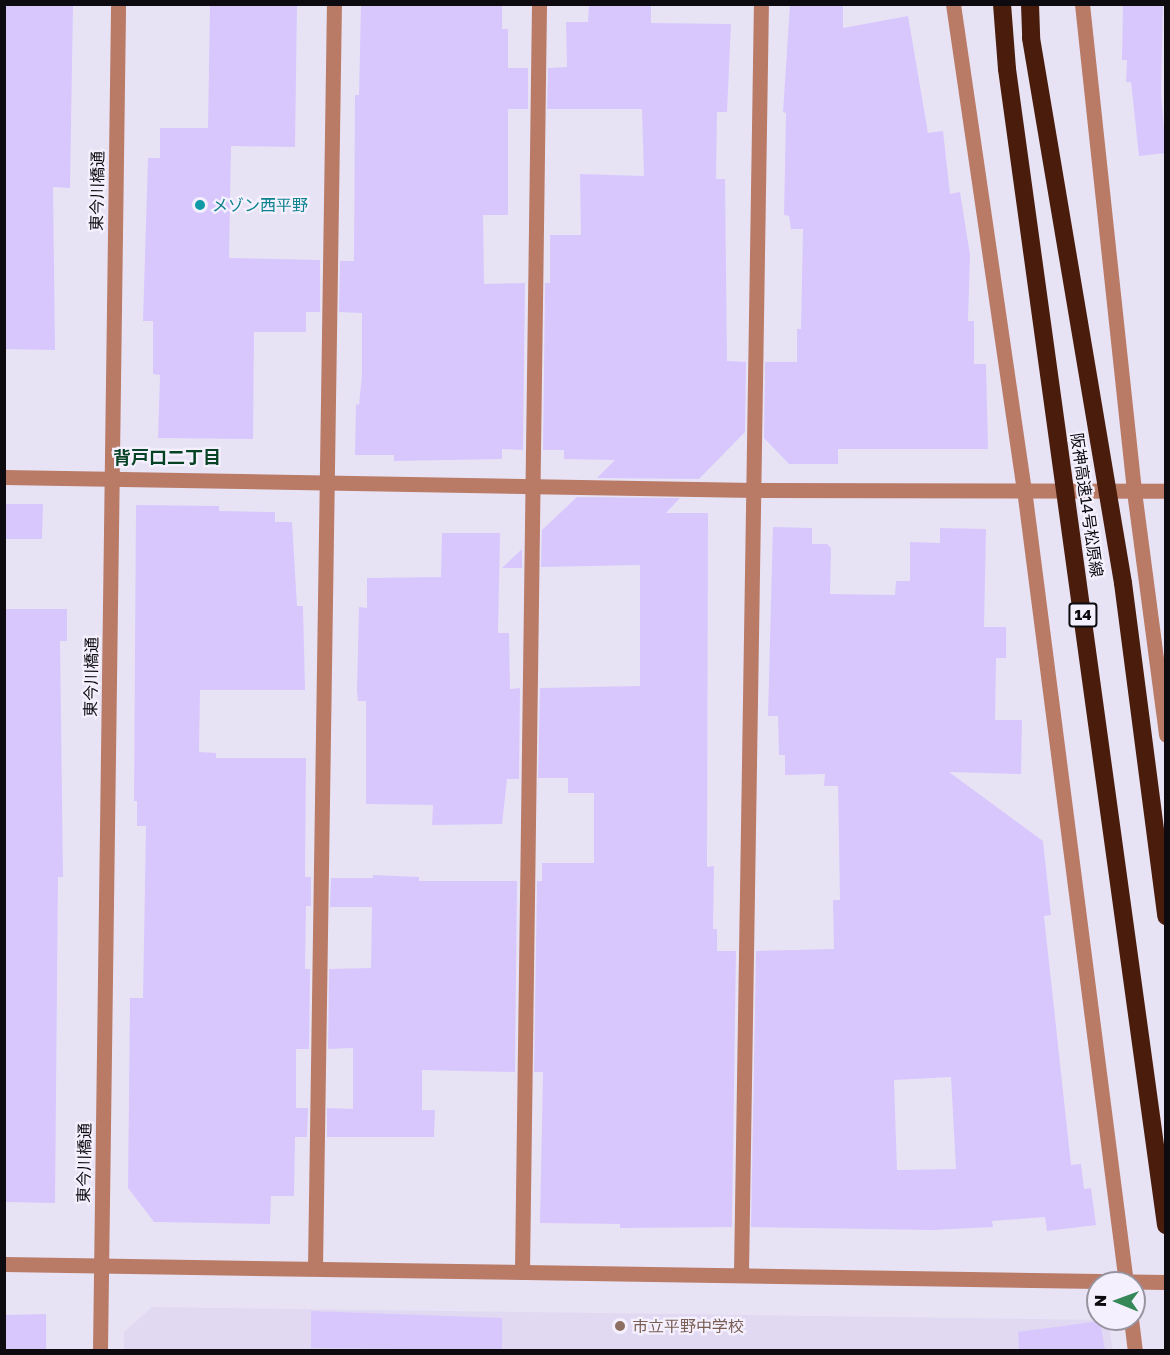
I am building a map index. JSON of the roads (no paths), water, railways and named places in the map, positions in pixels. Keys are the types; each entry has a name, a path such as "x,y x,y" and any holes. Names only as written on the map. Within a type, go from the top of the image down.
{"highway":[{"name":"阪神高速14号松原線","path":"1002,4 1007,69 1166,1225"},
{"name":"阪神高速14号松原線","path":"1030,4 1032,49 1123,583 1166,916"}],"street":[{"name":"東今川橋通","path":"100,1350 118,4"},
{"path":"315,1267 334,4"},
{"path":"522,1270 539,4"},
{"path":"741,1273 761,4"},
{"path":"953,4 1024,489 1125,1271"},
{"path":"1082,4 1134,491 1166,735"},
{"path":"4,477 754,490 1166,491"},
{"path":"4,1264 741,1273 1086,1281"},
{"path":"1146,1282 1166,1282"},
{"path":"1133,1331 1135,1350"}],"place":[{"name":"メゾン西平野","path":"200,205"},
{"name":"市立平野中学校","path":"620,1326"}],"district":[{"name":"背戸口二丁目","path":"167,457"}]}
